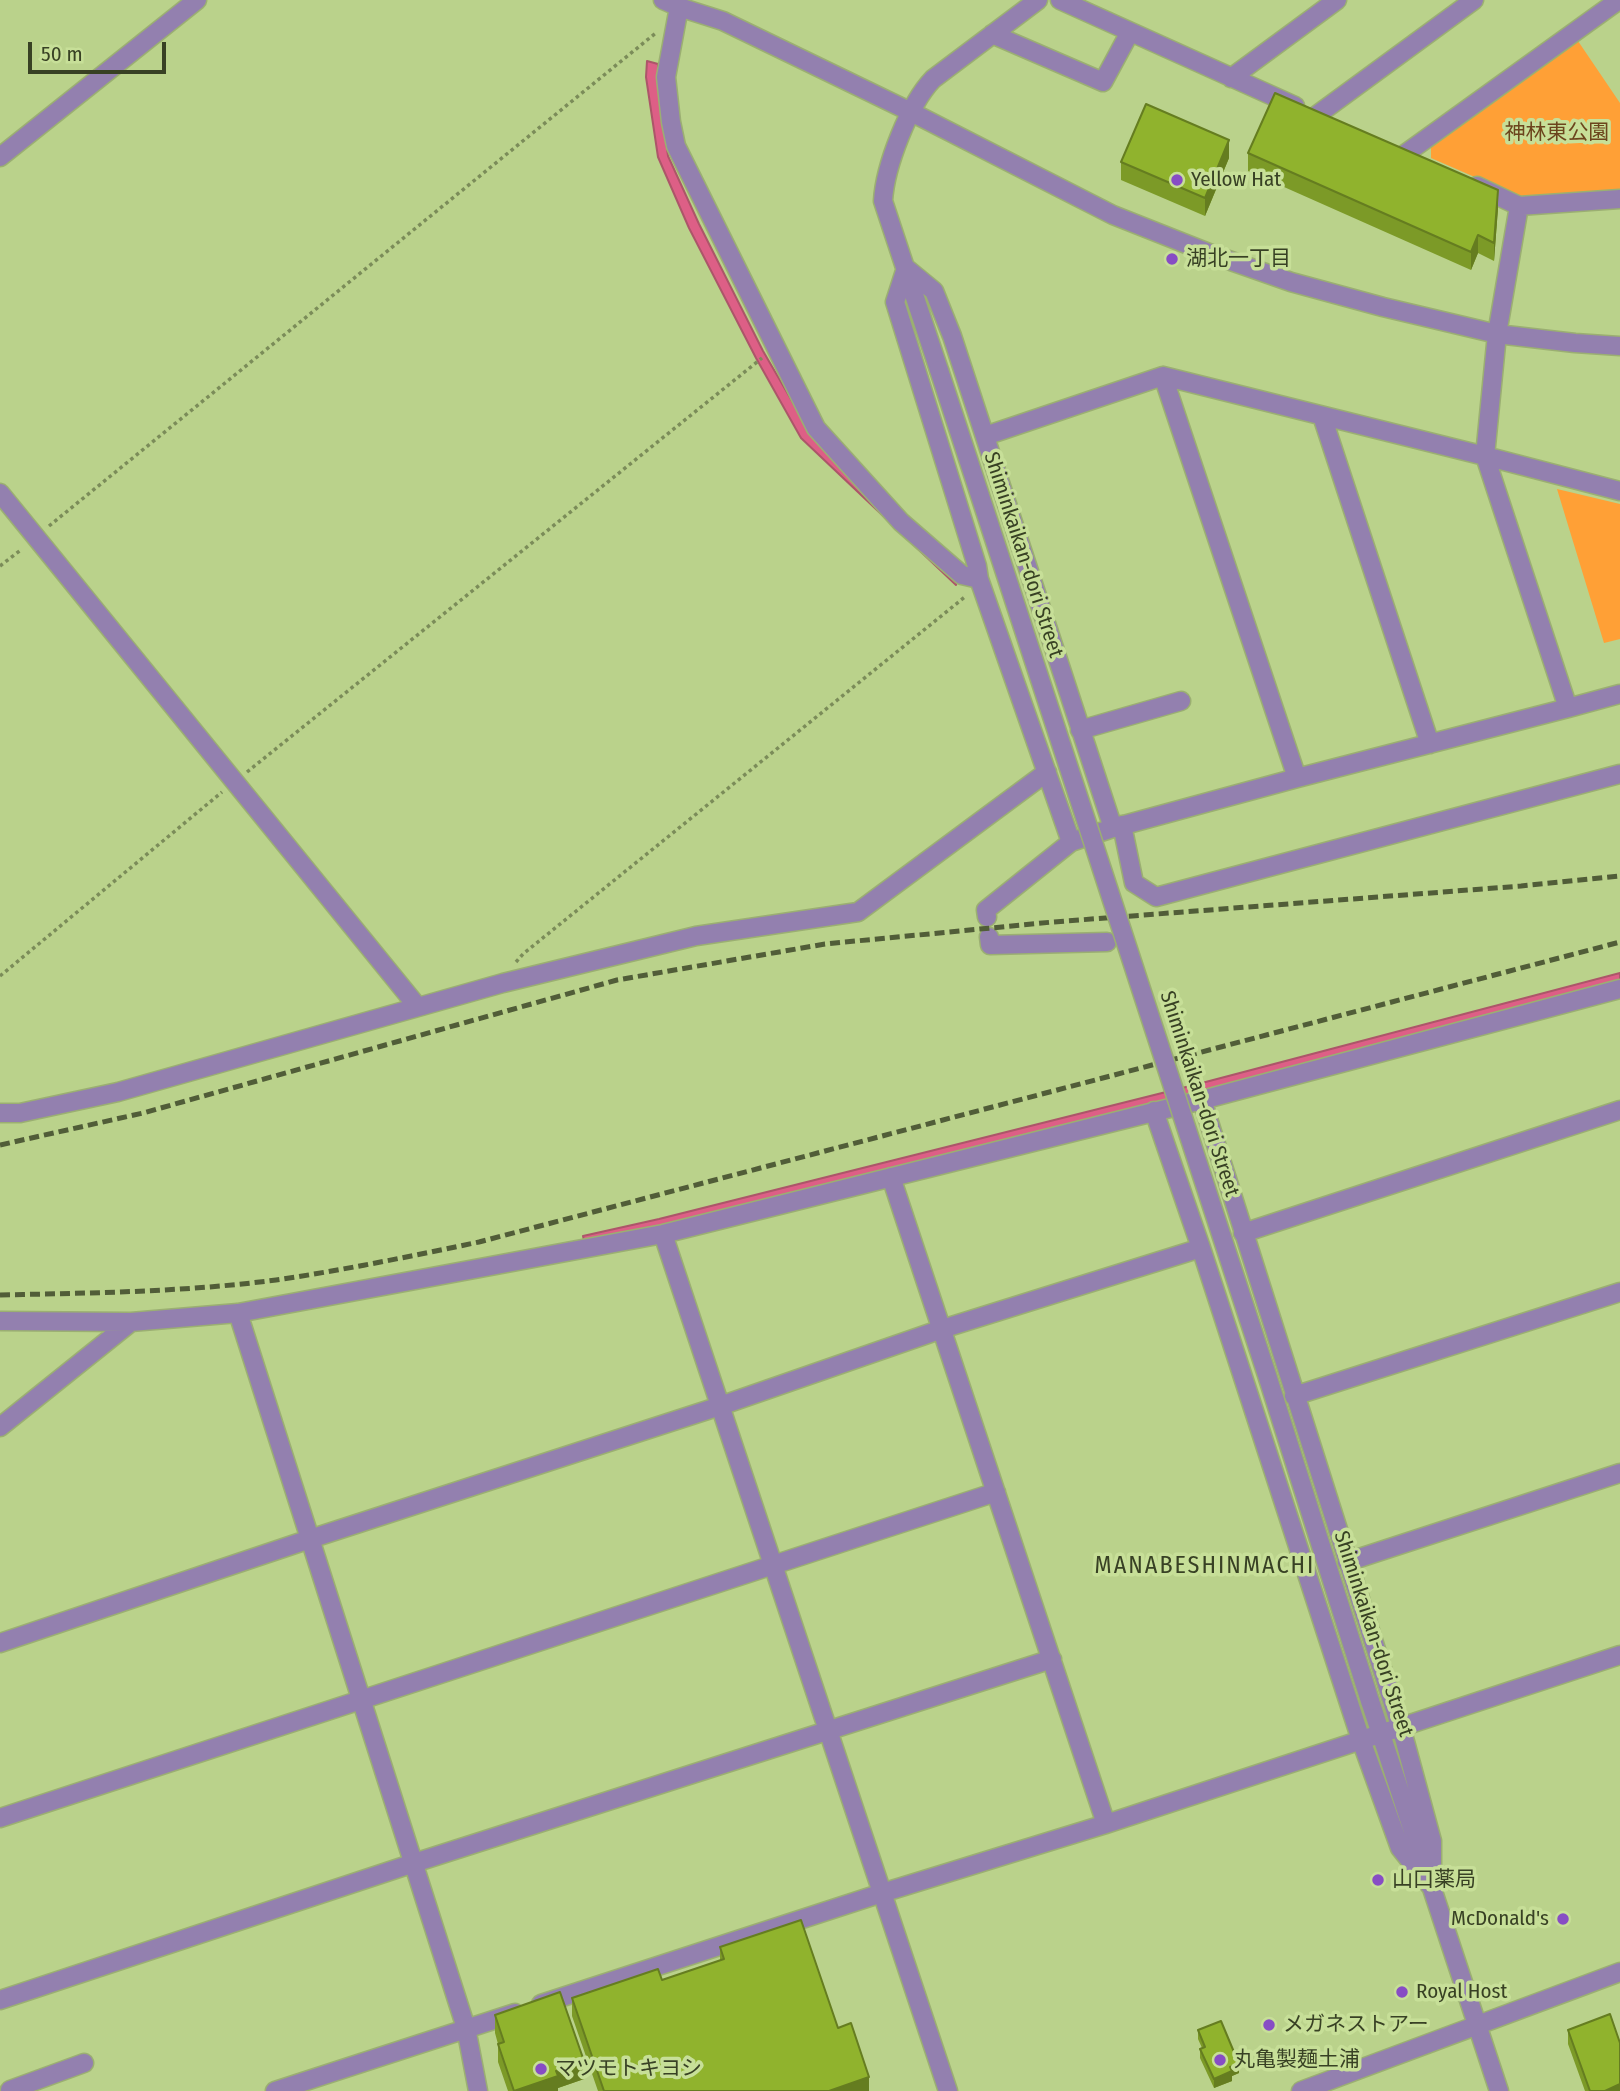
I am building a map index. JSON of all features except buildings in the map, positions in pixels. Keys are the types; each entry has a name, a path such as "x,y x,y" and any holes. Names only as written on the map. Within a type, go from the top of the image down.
{"street":[{"path":"0,157 197,0"},
{"name":"Shiminkaikan-dori Street","path":"1038,0 922,90 888,166 883,201 1499,2091"},
{"path":"1059,0 1323,118 1474,0"},
{"path":"1231,78 1337,0"},
{"path":"1405,154 1619,0"},
{"path":"980,582 962,575 901,522 816,428 676,146 666,77 678,6 723,21 1113,215 1210,254 1291,282 1497,334 1620,346"},
{"path":"992,34 1103,82 1130,32"},
{"path":"1456,177 1519,206 1620,199"},
{"path":"1519,206 1497,334 1485,456 1569,708"},
{"path":"1071,842 980,582 895,302 906,268 934,291 951,336 1080,730 1117,827 1134,883 1156,897 1620,774"},
{"path":"985,436 1163,376 1620,491"},
{"path":"1163,376 1297,778"},
{"path":"1322,416 1430,744"},
{"path":"0,493 417,1006"},
{"path":"987,917 986,910 1071,842 1297,778 1620,694"},
{"path":"1080,730 1181,701"},
{"path":"0,1113 19,1113 118,1093 417,1006 696,936 858,912 1047,772"},
{"path":"989,937 990,945 1107,942"},
{"path":"0,1321 131,1322 237,1312 663,1234 1202,1100 1620,989"},
{"path":"1202,1100 1400,1726 1432,1841 1432,1888"},
{"path":"1243,1233 1620,1110"},
{"path":"1154,1111 1361,1740 1400,1849 1432,1888"},
{"path":"891,1177 1107,1824"},
{"path":"663,1234 948,2091"},
{"path":"0,1643 720,1406 942,1329 1201,1248"},
{"path":"1294,1396 1620,1292"},
{"path":"237,1312 466,2028 478,2091"},
{"path":"0,1427 131,1322"},
{"path":"1347,1562 1620,1473"},
{"path":"0,1818 362,1698 774,1567 996,1492"},
{"path":"275,2091 319,2084 466,2028 883,1893 1107,1824 1620,1655"},
{"path":"0,2000 414,1863 1052,1659"},
{"path":"1301,2091 1620,1972"},
{"path":"7,2087 85,2063"}],"path":[{"path":"0,566 626,56 678,6"},
{"path":"0,976 776,346"},
{"path":"496,985 523,954 980,582"}],"green space":[{"name":"神林東公園","path":"1578,41 1620,103 1620,191 1523,198 1431,158 1431,146"},
{"path":"1557,489 1620,504 1620,639 1604,643"}],"shaded area":[{"path":"647,61 658,64 668,156 763,351 810,432 956,573 956,585 801,438 689,228 658,157 646,77"},
{"path":"1620,973 1620,984 1200,1095 585,1245 583,1236 1198,1084"}],"railway":[{"path":"0,1145 143,1113 617,980 825,944 1053,922 1620,876"},
{"path":"0,1295 138,1291 242,1284 327,1272 479,1242 1620,942"}],"place":[{"name":"Yellow Hat","path":"1177,180"},
{"name":"湖北一丁目","path":"1172,259"},
{"name":"山口薬局","path":"1378,1880"},
{"name":"McDonald's","path":"1563,1919"},
{"name":"Royal Host","path":"1402,1992"},
{"name":"メガネストアー","path":"1269,2025"},
{"name":"丸亀製麺土浦","path":"1220,2060"},
{"name":"マツモトキヨシ","path":"541,2069"}],"district":[{"name":"MANABESHINMACHI","path":"1205,1566"}]}
